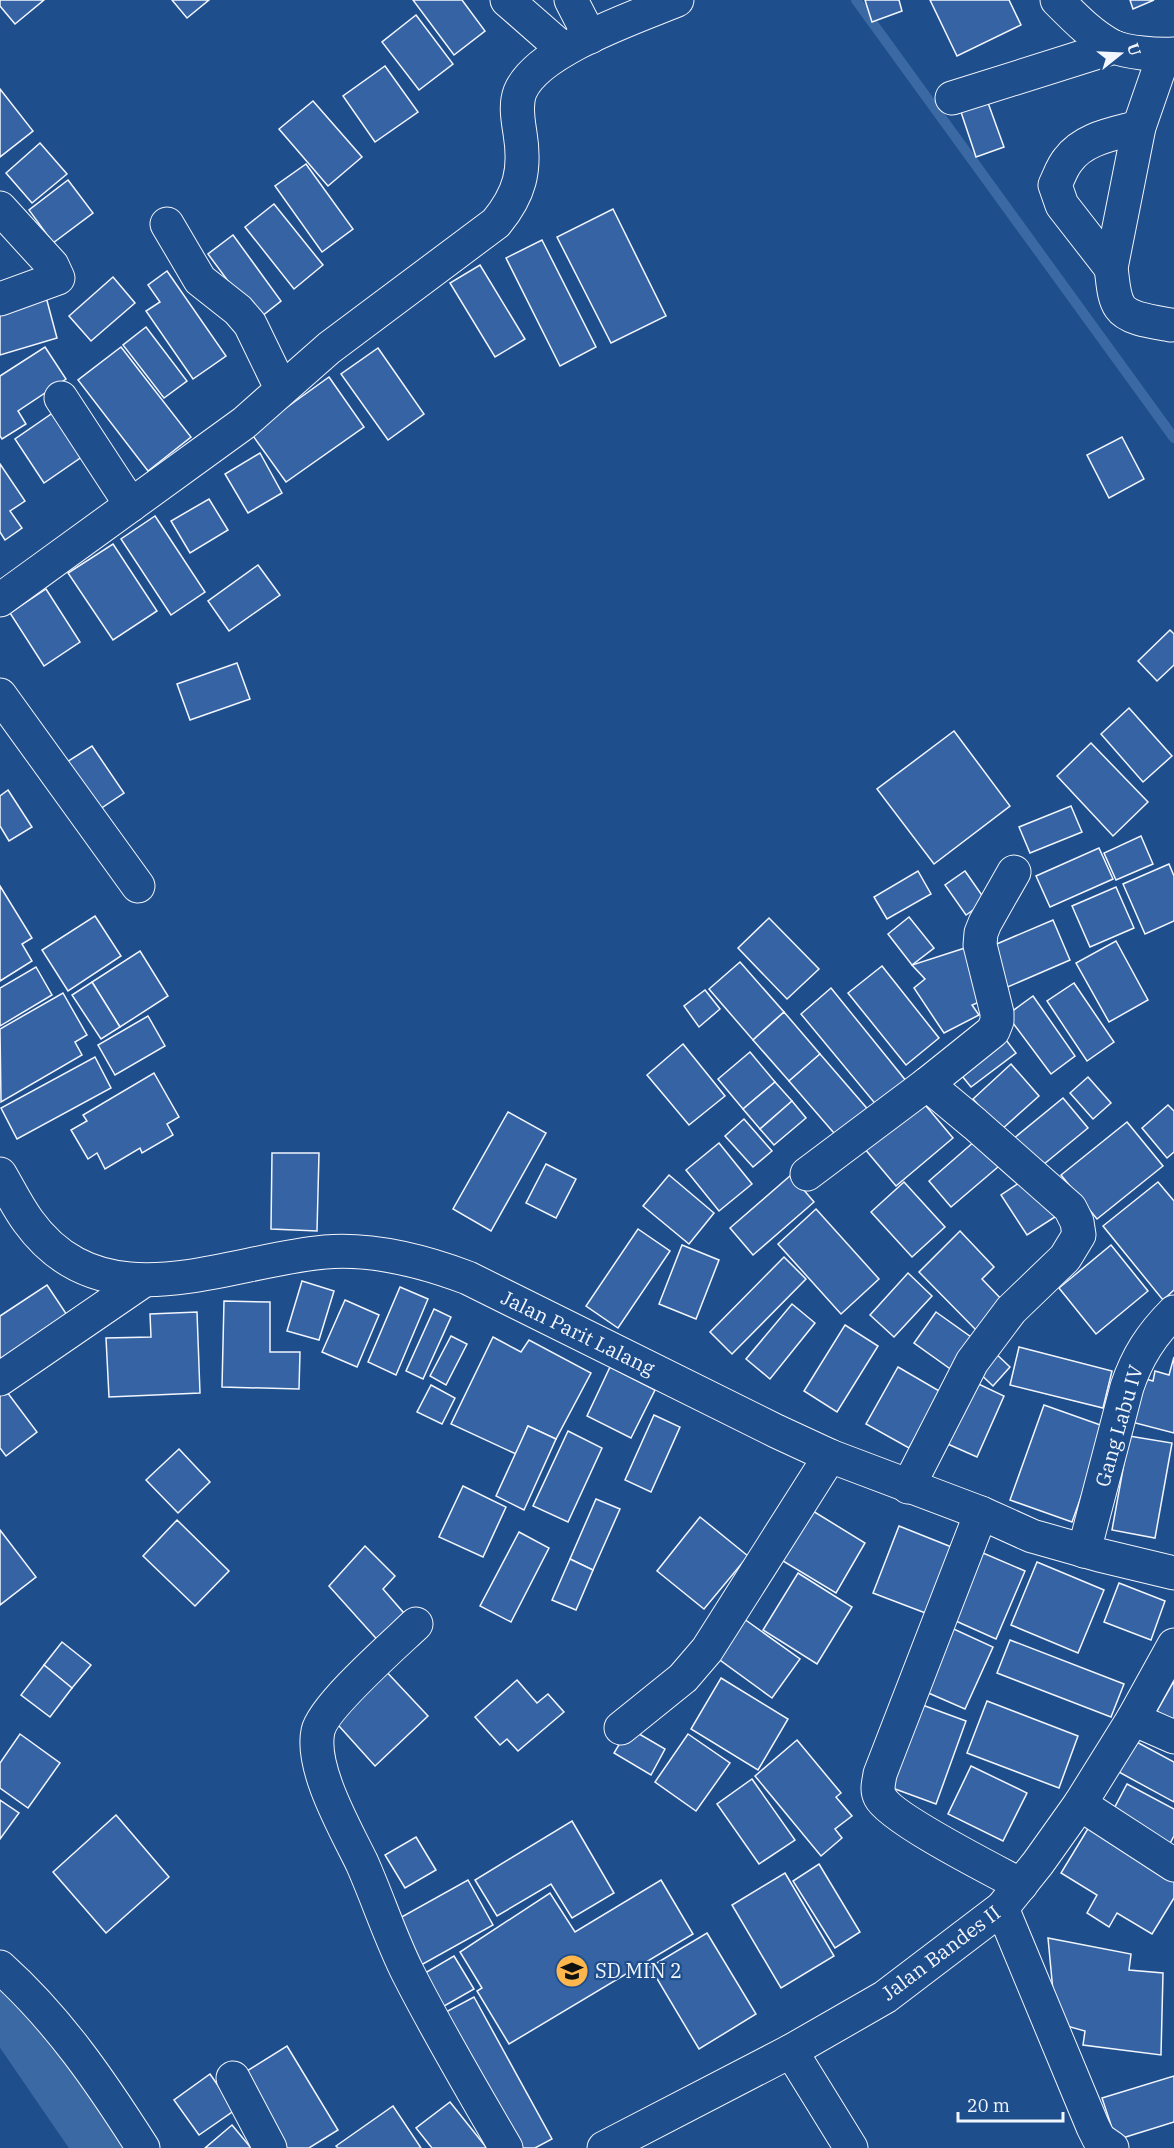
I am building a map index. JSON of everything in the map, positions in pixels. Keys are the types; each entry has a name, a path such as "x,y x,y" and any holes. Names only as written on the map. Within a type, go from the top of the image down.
{"street":[{"path":"507,0 577,44"},
{"path":"571,0 577,44"},
{"path":"0,600 244,423 329,348 496,223 510,205 521,179 523,154 517,113 520,93 531,74 577,44 677,0"},
{"path":"1057,0 1091,32 1114,47 1169,55 1139,127 1111,268 1120,307 1131,315 1171,325"},
{"path":"952,98 1114,47"},
{"path":"1111,268 1062,205 1055,185 1066,162 1076,150 1102,138 1139,127"},
{"path":"0,208 52,265 58,278 0,299"},
{"path":"167,224 200,280 238,310 250,324 281,388"},
{"path":"61,398 130,505"},
{"path":"0,695 138,886"},
{"path":"807,1174 993,1031 997,1021 997,1012 980,945 981,933 1014,872"},
{"path":"908,1487 976,1355 1011,1310 1065,1258 1079,1236 1077,1222 1070,1208 927,1084"},
{"name":"Jalan Parit Lalang","path":"0,1174 28,1221 53,1248 78,1266 106,1277 143,1281 191,1277 300,1255 328,1252 370,1253 438,1267 468,1278 830,1456 1032,1536 1174,1573"},
{"path":"0,1379 143,1281"},
{"name":"Gang Labu IV","path":"1084,1551 1135,1364 1148,1341 1174,1312"},
{"path":"621,1728 683,1678 706,1650 830,1456"},
{"path":"981,1514 880,1774 878,1791 885,1804 1011,1897 1093,2127 1099,2139 1112,2148"},
{"path":"416,1624 328,1710 318,1730 317,1755 326,1784 407,1971 506,2148"},
{"name":"Jalan Bandes II","path":"604,2148 791,2051 885,1997 1011,1897 1080,1804 1133,1719 1174,1645"},
{"path":"1133,1719 1174,1737"},
{"path":"1080,1804 1174,1865"},
{"path":"0,1967 44,2011 94,2072 143,2148"},
{"path":"791,2051 851,2148"},
{"path":"233,2078 270,2148"}],"building":[{"path":"0,0 44,0 15,24 0,6"},
{"path":"172,0 209,0 187,18"},
{"path":"413,0 462,0 485,31 454,55"},
{"path":"865,0 899,0 902,11 872,22"},
{"path":"930,0 1009,0 1021,25 957,56"},
{"path":"1130,0 1154,0 1133,9"},
{"path":"416,15 453,64 419,90 382,42"},
{"path":"385,66 418,112 375,142 343,96"},
{"path":"0,89 33,131 0,157"},
{"path":"987,100 1004,147 976,157 960,109"},
{"path":"313,101 362,157 328,186 279,129"},
{"path":"40,143 67,174 32,203 6,173"},
{"path":"306,164 353,229 322,252 275,186"},
{"path":"68,180 93,213 53,243 29,210"},
{"path":"274,204 323,265 294,289 245,227"},
{"path":"613,209 666,316 611,343 557,237"},
{"path":"233,235 281,301 257,320 208,254"},
{"path":"542,240 596,347 560,366 506,258"},
{"path":"480,265 525,339 495,357 450,283"},
{"path":"167,271 226,356 193,379 146,311 160,302 148,285"},
{"path":"113,277 135,303 91,341 69,316"},
{"path":"46,297 57,338 0,355 0,310"},
{"path":"146,327 187,381 164,398 123,345"},
{"path":"45,347 66,379 18,411 26,424 2,439 0,436 0,376"},
{"path":"121,347 191,437 148,471 78,380"},
{"path":"378,348 424,414 388,440 341,374"},
{"path":"329,377 364,427 286,482 251,433"},
{"path":"57,410 86,454 44,483 15,439"},
{"path":"1122,437 1144,479 1109,498 1087,455"},
{"path":"260,453 282,493 248,513 225,474"},
{"path":"0,464 25,501 10,511 22,528 5,540 0,532"},
{"path":"209,499 228,530 190,553 171,521"},
{"path":"155,516 205,592 171,615 121,539"},
{"path":"113,544 157,611 113,640 68,573"},
{"path":"258,565 280,595 229,631 208,601"},
{"path":"46,589 80,642 44,666 10,613"},
{"path":"1170,630 1174,634 1174,665 1157,681 1138,661"},
{"path":"237,663 250,699 190,720 177,684"},
{"path":"1129,708 1172,756 1143,782 1101,734"},
{"path":"954,731 1010,806 934,864 877,789"},
{"path":"1091,743 1148,802 1113,836 1057,776"},
{"path":"92,746 124,793 91,815 59,767"},
{"path":"8,790 32,827 9,841 0,826 0,796"},
{"path":"1071,806 1082,832 1030,853 1019,827"},
{"path":"1141,836 1153,864 1116,880 1104,853"},
{"path":"1099,848 1113,879 1050,907 1036,876"},
{"path":"1169,864 1174,876 1174,921 1145,934 1123,884"},
{"path":"918,871 931,894 887,919 874,897"},
{"path":"965,871 986,901 966,915 945,885"},
{"path":"0,886 32,938 22,944 32,961 0,981"},
{"path":"1116,887 1134,928 1090,947 1072,906"},
{"path":"95,916 121,956 68,991 42,950"},
{"path":"909,917 934,948 912,965 888,934"},
{"path":"769,918 819,969 787,999 738,948"},
{"path":"1053,920 1070,960 1003,989 985,949"},
{"path":"1116,941 1148,1000 1109,1022 1076,963"},
{"path":"968,947 989,998 972,1005 979,1015 944,1033 914,988 925,979 912,965"},
{"path":"140,951 168,996 120,1027 92,982"},
{"path":"740,962 784,1012 753,1040 709,989"},
{"path":"882,966 939,1038 906,1065 848,993"},
{"path":"36,967 52,995 0,1026 0,988"},
{"path":"92,982 120,1027 101,1039 72,995"},
{"path":"1074,983 1114,1042 1087,1061 1047,1001"},
{"path":"831,988 907,1082 878,1107 801,1014"},
{"path":"705,990 720,1009 699,1027 684,1006"},
{"path":"63,993 87,1035 75,1042 82,1055 1,1102 0,1029"},
{"path":"1033,996 1075,1056 1051,1074 1007,1015"},
{"path":"784,1012 820,1054 789,1081 753,1040"},
{"path":"148,1016 165,1046 115,1075 98,1045"},
{"path":"1003,1036 1016,1053 971,1087 958,1071"},
{"path":"683,1044 725,1096 689,1125 647,1075"},
{"path":"750,1052 775,1082 743,1109 718,1079"},
{"path":"820,1054 871,1113 840,1140 789,1081"},
{"path":"95,1057 111,1088 17,1139 1,1108"},
{"path":"1011,1064 1039,1096 1001,1130 973,1099"},
{"path":"154,1073 179,1117 167,1124 173,1135 142,1153 140,1148 105,1169 97,1153 88,1159 71,1130 87,1121 83,1115"},
{"path":"1088,1077 1111,1103 1093,1119 1070,1093"},
{"path":"775,1082 792,1101 760,1129 743,1109"},
{"path":"916,1094 953,1138 896,1186 859,1142"},
{"path":"1063,1098 1088,1128 1038,1169 1013,1139"},
{"path":"792,1101 806,1118 774,1145 760,1129"},
{"path":"1168,1105 1174,1111 1174,1152 1167,1158 1142,1128"},
{"path":"508,1112 546,1133 491,1231 453,1209"},
{"path":"744,1119 772,1151 753,1167 725,1136"},
{"path":"1127,1122 1163,1166 1097,1219 1061,1175"},
{"path":"983,1134 1005,1161 951,1207 929,1181"},
{"path":"719,1143 752,1184 719,1211 686,1170"},
{"path":"272,1153 319,1153 317,1231 271,1229"},
{"path":"546,1164 576,1179 556,1218 526,1203"},
{"path":"669,1175 714,1213 689,1244 643,1206"},
{"path":"791,1175 814,1202 753,1255 730,1228"},
{"path":"1031,1175 1058,1215 1027,1235 1001,1195"},
{"path":"904,1182 945,1227 912,1257 871,1212"},
{"path":"1158,1182 1174,1201 1174,1290 1163,1300 1103,1226"},
{"path":"816,1209 879,1279 841,1314 778,1244"},
{"path":"638,1229 670,1251 618,1328 586,1306"},
{"path":"960,1231 994,1267 982,1279 1006,1304 978,1332 919,1272"},
{"path":"682,1245 719,1260 696,1319 659,1304"},
{"path":"1111,1245 1148,1291 1096,1334 1059,1288"},
{"path":"784,1257 806,1279 732,1354 710,1332"},
{"path":"908,1273 932,1296 894,1337 870,1315"},
{"path":"302,1281 334,1291 319,1340 287,1331"},
{"path":"47,1285 67,1315 0,1359 0,1316"},
{"path":"400,1287 428,1299 396,1375 368,1362"},
{"path":"345,1300 379,1315 357,1367 322,1352"},
{"path":"224,1301 270,1302 270,1352 300,1352 299,1389 222,1387"},
{"path":"792,1304 815,1323 770,1379 746,1359"},
{"path":"434,1309 451,1317 423,1379 406,1371"},
{"path":"197,1312 200,1393 109,1397 106,1338 151,1337 150,1314"},
{"path":"936,1312 978,1342 956,1373 914,1343"},
{"path":"845,1325 878,1346 837,1412 804,1391"},
{"path":"451,1336 467,1344 446,1385 430,1376"},
{"path":"493,1337 521,1352 529,1340 591,1373 556,1439 528,1426 516,1454 451,1424"},
{"path":"1019,1347 1112,1371 1103,1408 1010,1385"},
{"path":"992,1350 1010,1367 993,1386 975,1369"},
{"path":"1174,1357 1174,1433 1124,1420 1135,1376 1153,1381 1155,1371 1169,1375"},
{"path":"610,1367 655,1390 631,1438 587,1416"},
{"path":"898,1367 941,1392 909,1448 866,1424"},
{"path":"968,1379 1004,1396 977,1457 941,1441"},
{"path":"431,1385 455,1398 442,1424 417,1412"},
{"path":"4,1388 37,1432 6,1456 0,1448 0,1391"},
{"path":"1044,1405 1106,1427 1072,1522 1010,1500"},
{"path":"654,1415 680,1427 651,1492 625,1480"},
{"path":"528,1426 556,1439 524,1510 496,1496"},
{"path":"568,1431 602,1448 568,1522 533,1506"},
{"path":"1129,1436 1172,1443 1155,1538 1112,1530"},
{"path":"179,1449 210,1482 178,1513 146,1480"},
{"path":"463,1486 506,1507 483,1557 439,1537"},
{"path":"596,1499 620,1509 593,1570 570,1559"},
{"path":"808,1508 865,1543 836,1593 778,1558"},
{"path":"700,1517 748,1556 704,1609 657,1571"},
{"path":"177,1520 229,1571 195,1606 143,1556"},
{"path":"899,1526 954,1548 928,1614 873,1593"},
{"path":"0,1530 36,1577 0,1605"},
{"path":"519,1532 549,1548 511,1622 480,1606"},
{"path":"365,1546 395,1576 383,1589 410,1620 382,1645 329,1586"},
{"path":"976,1550 1025,1571 996,1639 947,1617"},
{"path":"570,1559 593,1570 576,1610 552,1600"},
{"path":"1037,1562 1104,1590 1078,1653 1011,1625"},
{"path":"798,1573 852,1607 817,1664 763,1630"},
{"path":"1119,1583 1165,1601 1151,1640 1104,1622"},
{"path":"740,1616 800,1659 772,1698 713,1655"},
{"path":"945,1625 993,1647 965,1709 917,1688"},
{"path":"1010,1640 1124,1684 1111,1717 997,1673"},
{"path":"62,1642 91,1665 72,1688 44,1665"},
{"path":"44,1665 72,1688 50,1717 21,1695"},
{"path":"382,1667 428,1716 375,1766 330,1716"},
{"path":"721,1678 788,1719 758,1770 691,1729"},
{"path":"517,1680 537,1703 548,1694 564,1712 518,1751 507,1739 500,1745 475,1717"},
{"path":"1174,1681 1174,1733 1152,1720"},
{"path":"987,1701 1078,1736 1059,1788 967,1753"},
{"path":"917,1703 966,1721 936,1804 887,1786"},
{"path":"629,1728 665,1749 651,1775 614,1753"},
{"path":"20,1734 60,1763 28,1808 0,1788 0,1763"},
{"path":"688,1734 730,1763 696,1811 655,1782"},
{"path":"797,1740 841,1793 836,1797 852,1816 835,1829 842,1838 821,1856 755,1776"},
{"path":"1133,1740 1174,1762 1174,1802 1117,1771"},
{"path":"971,1766 1027,1793 1003,1841 948,1814"},
{"path":"752,1779 795,1840 759,1864 717,1804"},
{"path":"1127,1784 1174,1809 1174,1836 1167,1849 1109,1818"},
{"path":"0,1800 19,1813 0,1839"},
{"path":"116,1815 169,1877 106,1933 53,1872"},
{"path":"572,1821 614,1893 572,1918 551,1884 497,1916 475,1880"},
{"path":"1092,1822 1174,1872 1174,1898 1152,1934 1117,1913 1109,1927 1087,1913 1097,1895 1061,1873"},
{"path":"416,1837 436,1870 405,1888 385,1855"},
{"path":"819,1864 860,1932 835,1948 793,1881"},
{"path":"785,1873 834,1956 781,1988 732,1905"},
{"path":"468,1880 493,1925 414,1969 389,1924"},
{"path":"661,1880 693,1934 509,2044 477,1991 482,1988 460,1952 550,1893 575,1932"},
{"path":"707,1933 756,2014 699,2049 650,1967"},
{"path":"1048,1938 1131,1954 1129,1970 1163,1973 1161,2055 1083,2045 1085,2031 1056,2023"},
{"path":"454,1956 474,1989 432,2013 413,1980"},
{"path":"474,1997 552,2139 535,2148 515,2148 442,2014"},
{"path":"287,2046 338,2130 309,2148 276,2148 234,2079"},
{"path":"210,2074 235,2110 199,2135 174,2100"},
{"path":"1174,2076 1174,2122 1116,2140 1102,2098"},
{"path":"450,2102 485,2148 432,2148 416,2128"},
{"path":"393,2106 421,2148 338,2148 336,2146"},
{"path":"232,2125 251,2148 205,2148"}],"waterway":[{"path":"856,0 1174,438"},
{"path":"0,1992 107,2148"}],"place":[{"name":"SD MIN 2","path":"572,1971"}]}
